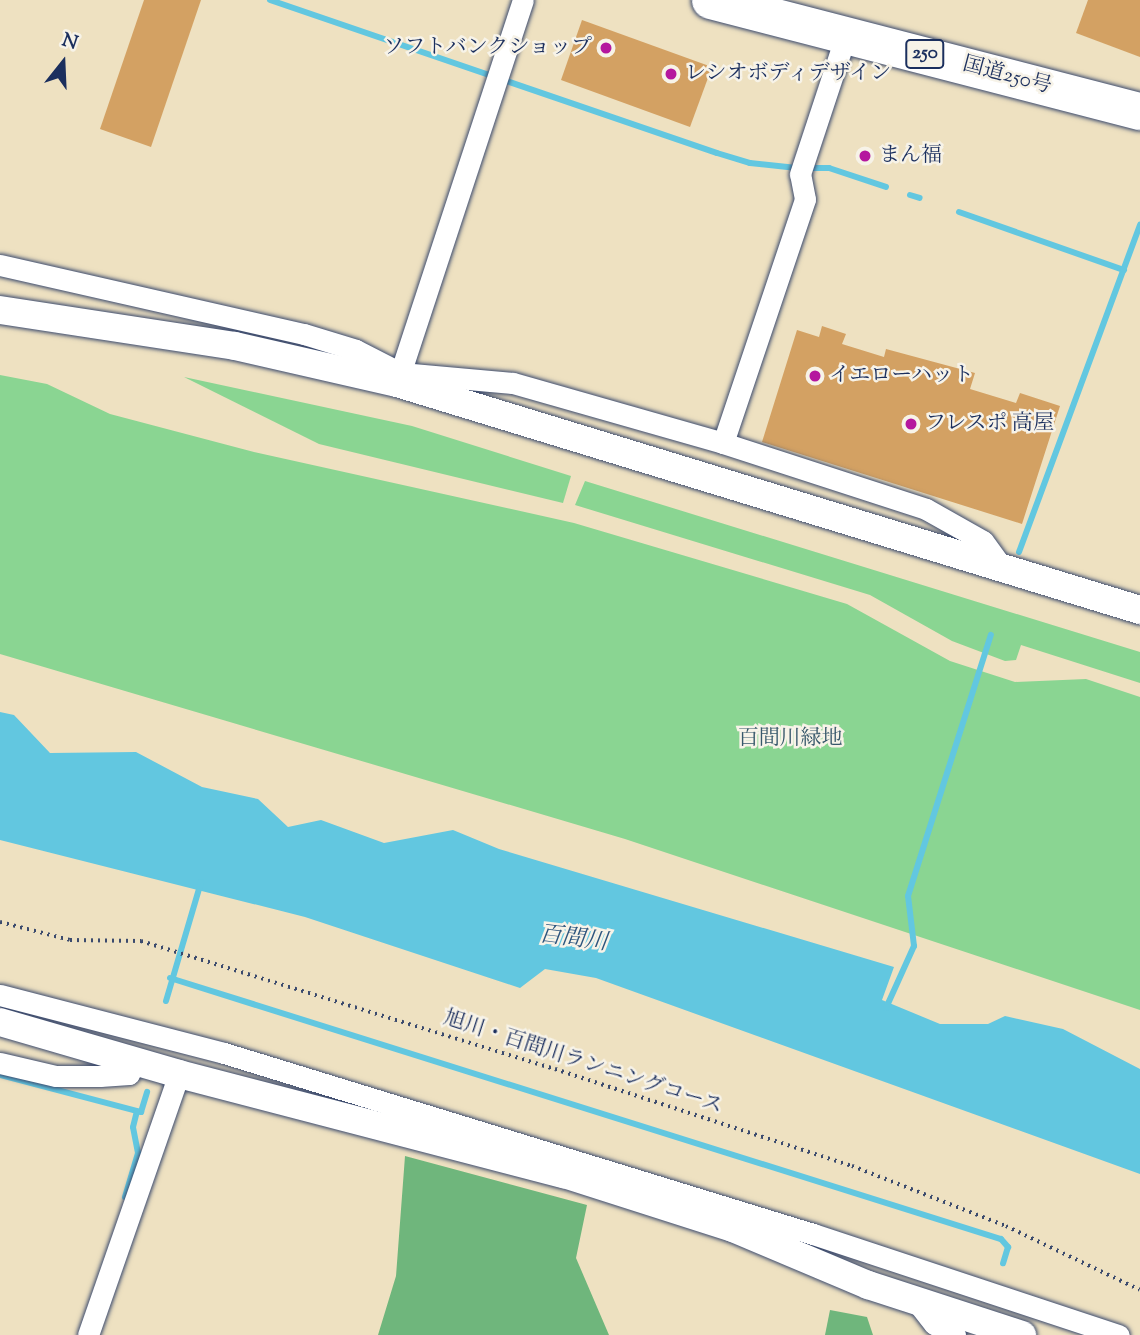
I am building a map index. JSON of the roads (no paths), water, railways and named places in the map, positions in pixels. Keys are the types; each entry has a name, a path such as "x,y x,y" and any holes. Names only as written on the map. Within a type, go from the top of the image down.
{"highway":[{"name":"国道250号","path":"710,0 1140,111"}],"street":[{"path":"399,378 523,0"},
{"path":"723,443 805,199 802,168 846,35"},
{"path":"0,265 304,334 356,350 399,378 513,383 723,443 926,509 983,541 1000,564"},
{"path":"0,310 235,346 399,378 1140,610"},
{"path":"0,995 225,1053 813,1234 1119,1335"},
{"path":"0,1022 180,1074 564,1174 733,1228 916,1300 1022,1335"},
{"path":"0,1063 56,1076 100,1076 129,1074 134,1060"},
{"path":"88,1335 180,1074"},
{"path":"916,1300 934,1324 955,1335"}],"water":[{"name":"百間川","path":"0,712 14,715 50,753 136,752 202,787 258,799 288,827 321,820 384,843 453,830 499,849 894,967 882,1000 940,1024 988,1024 1005,1016 1063,1029 1140,1069 1140,1174 596,978 545,969 520,988 305,917 0,840"}],"waterway":[{"path":"270,0 717,153 750,163 797,168"},
{"path":"808,168 829,168 886,187"},
{"path":"910,195 920,198"},
{"path":"959,212 1124,270"},
{"path":"1019,552 1140,225"},
{"path":"886,1008 914,946 908,896 991,635"},
{"path":"166,1001 201,882"},
{"path":"170,978 1001,1239 1008,1247 1003,1263"},
{"path":"0,1075 141,1112 147,1092"},
{"path":"125,1197 138,1153 133,1127 137,1111"}],"place":[{"name":"ソフトバンクショップ","path":"606,48"},
{"name":"レシオボディデザイン","path":"671,74"},
{"name":"まん福","path":"865,156"},
{"name":"イエローハット","path":"815,376"},
{"name":"フレスポ 高屋","path":"911,424"}],"park label":[{"name":"百間川緑地","path":"790,739"}]}
